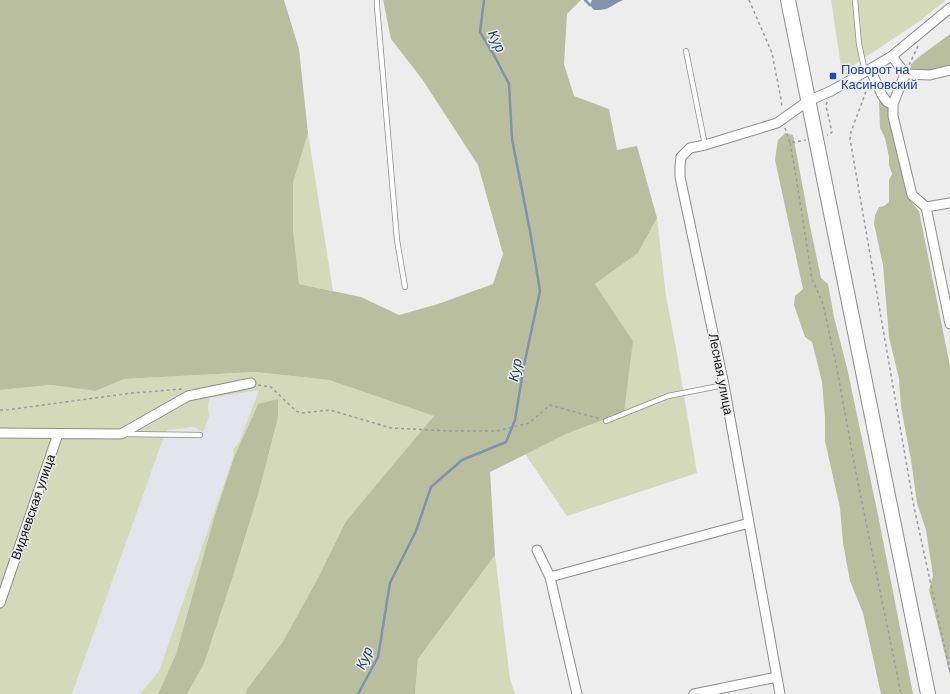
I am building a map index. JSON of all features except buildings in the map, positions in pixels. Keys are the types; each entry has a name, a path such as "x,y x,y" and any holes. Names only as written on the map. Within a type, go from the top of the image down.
{"main road":[{"path":"788,0 928,694"}],"street":[{"name":"Лесная улица","path":"780,694 724,385 680,177 681,157 690,148 705,145 780,122 808,101 832,91 869,72 892,56 950,8"},
{"path":"892,56 905,74"},
{"path":"905,74 930,75 950,70"},
{"path":"869,72 887,102 893,104"},
{"path":"905,74 893,104 893,116 912,195 926,207 950,324"},
{"path":"926,207 950,203"},
{"path":"0,433 121,434 188,396 251,384"},
{"name":"Видяевская улица","path":"0,603 58,434"},
{"path":"550,577 748,523"},
{"path":"537,550 550,577 577,694"},
{"path":"694,694 777,677"}],"lane":[{"path":"377,0 397,240 405,287"},
{"path":"855,0 859,44 869,72"},
{"path":"686,52 705,145"},
{"path":"606,421 668,396 724,385"},
{"path":"121,434 200,435"}],"path":[{"path":"749,0 772,53 781,99 780,122 790,143 812,279 823,304 837,369 855,468 901,694"},
{"path":"905,74 920,44"},
{"path":"869,72 850,139 914,507 950,672"},
{"path":"790,143 816,138 832,132 826,106 830,99"},
{"path":"251,384 271,387 296,411 302,413 330,410 391,428 450,431 497,431 529,423 550,406 606,421"},
{"path":"0,410 132,393 187,389"}],"shaded area":[{"path":"259,390 240,440 233,450 234,455 159,671 140,694 72,694 167,430 194,427 209,417 208,405 210,398"}],"green space":[{"path":"0,0 284,0 299,49 308,133 293,183 293,229 299,284 361,297 399,315 438,304 493,284 503,254 478,165 422,79 391,39 383,0 581,0 567,14 564,64 574,96 609,109 617,150 637,146 657,218 638,253 595,284 633,341 624,412 568,433 490,472 495,555 418,659 415,694 246,694 247,689 282,643 318,578 346,521 434,416 329,380 255,372 124,379 96,391 51,385 0,390"},
{"path":"831,0 946,0 920,21 842,73"},
{"path":"950,34 950,69 910,76 911,64"},
{"path":"879,101 891,107 909,199 919,211 950,366 950,675 929,590 933,576 926,530 917,503 901,407 899,379 889,337 883,265 874,224 875,215 879,207 884,206 889,202 889,180 892,174 889,165 885,138 880,128"},
{"path":"308,133 333,291 299,284 293,229 293,183"},
{"path":"785,133 793,135 821,278 828,284 878,515 913,694 881,694 863,613 850,581 843,543 840,508 825,441 822,382 812,342 805,337 794,305 795,296 803,289 775,160 778,140"},
{"path":"657,218 666,296 697,473 567,516 525,454 568,433 633,341 595,284 638,253"},
{"path":"255,372 329,380 435,416 346,521 318,578 282,643 247,689 246,694 187,694 204,664 258,495 278,418 258,404 234,457 214,518 176,654 158,694 140,694 159,671 234,455 233,450 240,440 259,390 210,398 208,405 209,417 203,432 194,427 167,430 72,694 0,694 0,390 51,385 96,391 124,379"},
{"path":"278,399 278,418 258,495 204,664 187,694 158,694 176,654 214,518 234,457 258,404"},
{"path":"495,555 510,679 515,694 415,694 418,659"}],"water":[{"path":"592,0 623,0 607,9 594,10 590,5"}],"waterway":[{"name":"Кур","path":"358,694 378,657 390,583 416,531 431,487 462,460 506,442 515,420 524,365 540,291 512,139 509,84 480,32 484,0"},
{"name":"Кур","path":"585,0 592,5"}],"place":[{"name":"Поворот на Касиновский","path":"833,76"}]}
